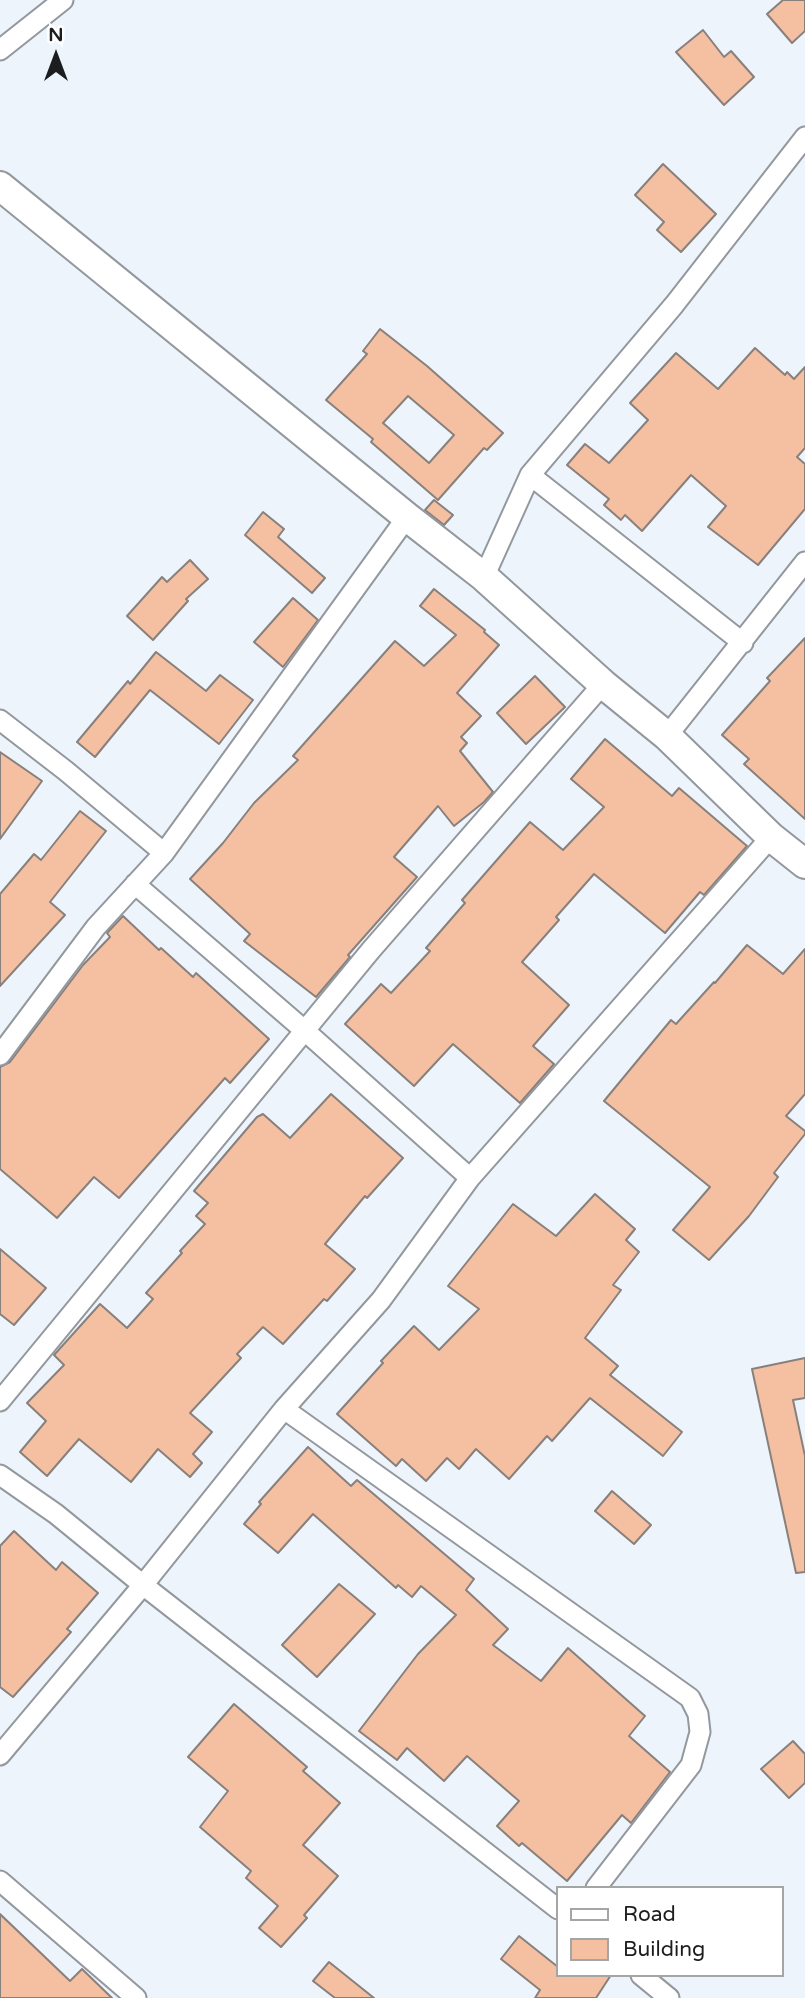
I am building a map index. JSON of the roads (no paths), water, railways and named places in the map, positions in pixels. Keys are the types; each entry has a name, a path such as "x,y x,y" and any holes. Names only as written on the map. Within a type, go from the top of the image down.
{"street":[{"path":"0,50 63,0"},
{"path":"484,577 530,475 674,305 805,137"},
{"path":"0,186 484,577 603,684 667,736 771,837 805,864"},
{"path":"530,475 743,642"},
{"path":"0,1055 96,927 164,853 407,517"},
{"path":"667,736 805,562"},
{"path":"0,1401 304,1030 603,684"},
{"path":"0,720 164,853"},
{"path":"0,1755 143,1585 284,1409 381,1300 470,1178 771,837"},
{"path":"135,884 470,1178"},
{"path":"284,1409 690,1698 698,1714 700,1732 691,1765 598,1886"},
{"path":"0,1475 56,1514 556,1907"},
{"path":"0,1881 136,1998"},
{"path":"643,1977 669,1998"}]}
